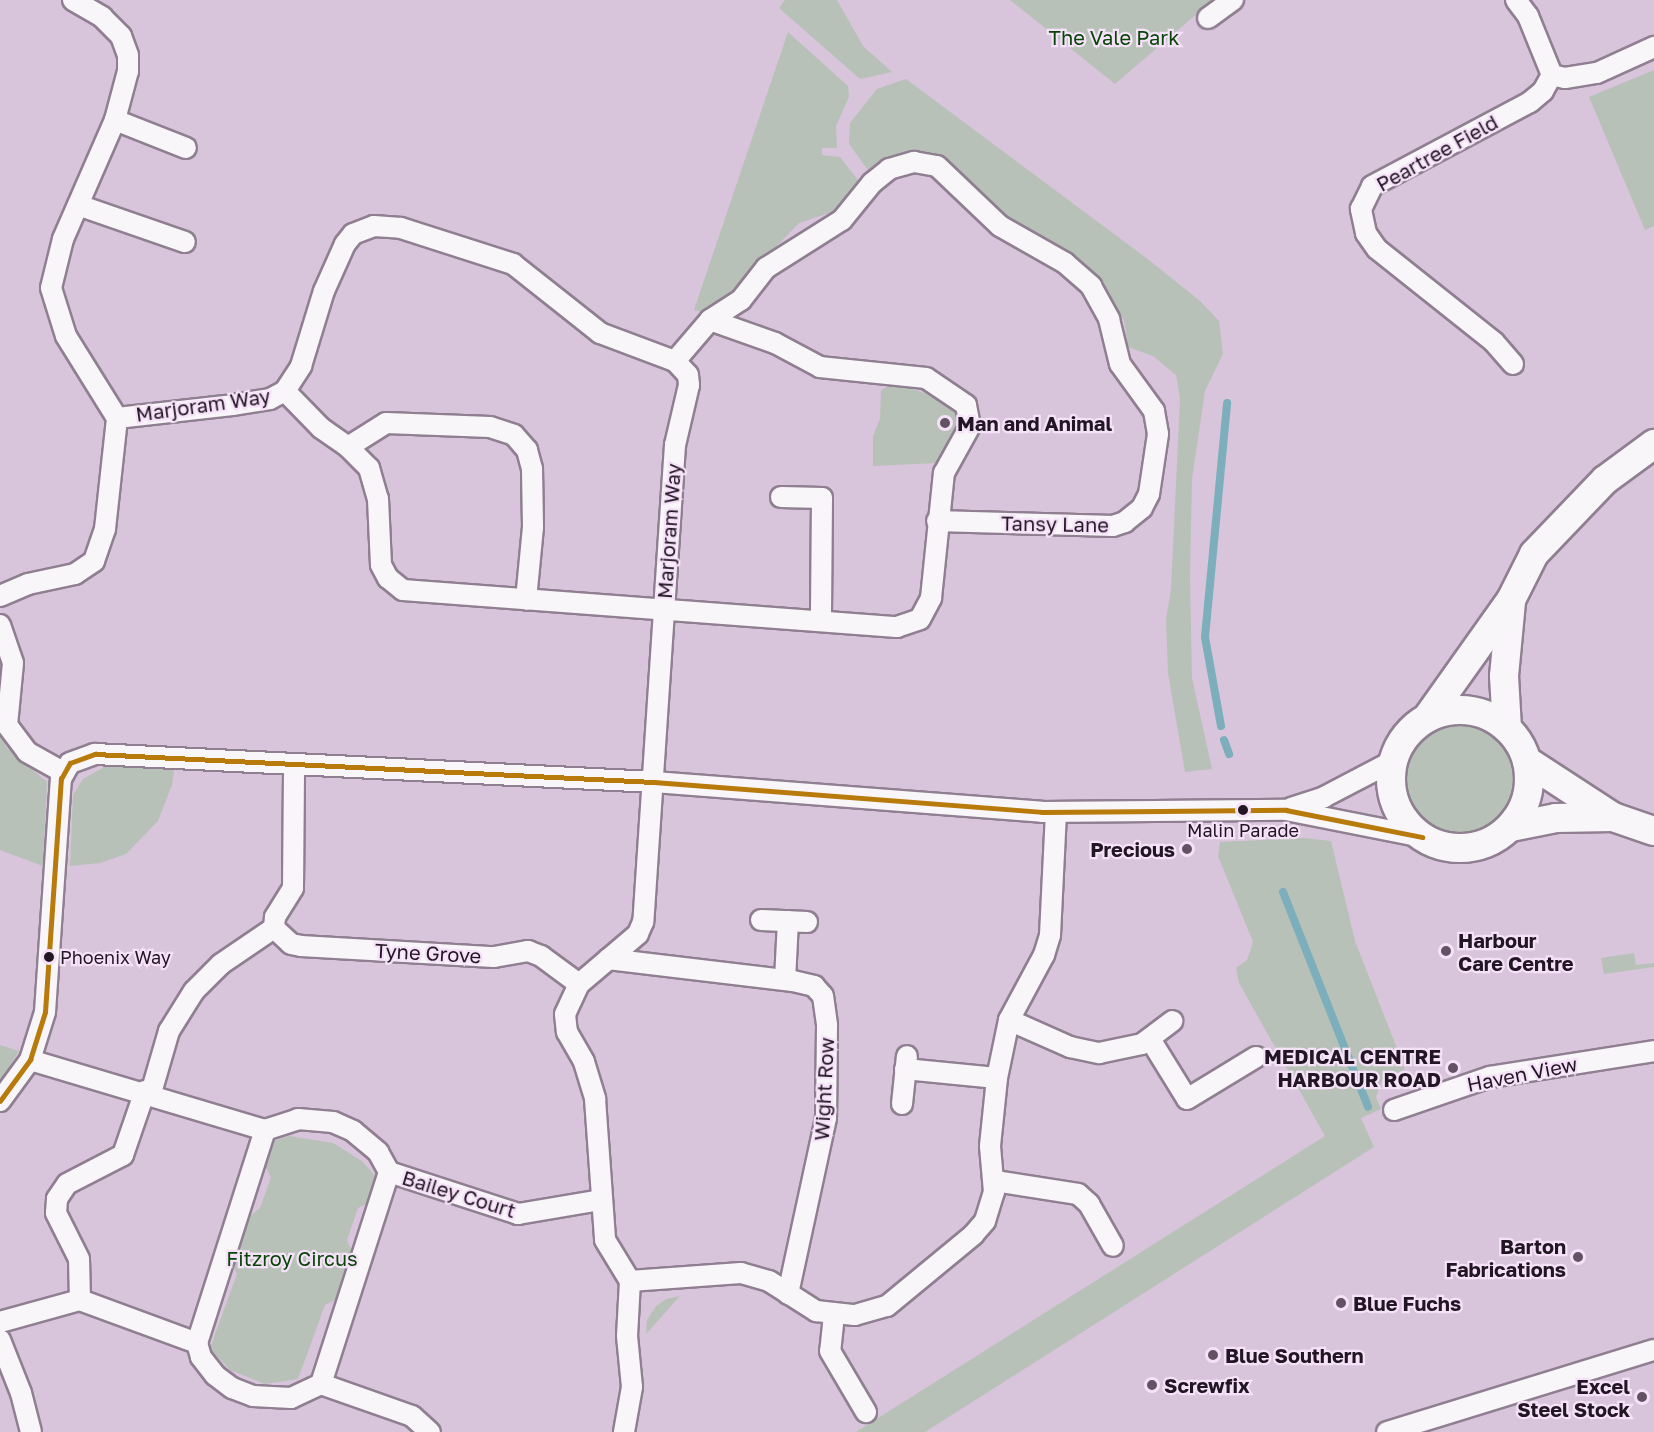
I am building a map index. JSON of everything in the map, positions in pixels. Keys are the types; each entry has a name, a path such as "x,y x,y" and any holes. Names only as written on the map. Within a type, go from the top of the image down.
{"street":[{"name":"Marjoram Way","path":"73,0 111,25 126,46 128,71 115,120 56,258 52,299 66,336 117,418 250,402 274,398 285,390 301,366 324,291 345,244 353,234 374,226 401,228 513,264 600,333 675,361 686,372 689,385 675,445 643,922 638,934 579,984"},
{"path":"1208,18 1233,0"},
{"path":"1516,0 1528,16 1552,75 1565,78 1597,73 1654,47"},
{"name":"Peartree Field","path":"1513,364 1494,342 1377,249 1366,232 1361,209 1372,186 1530,102 1543,91 1552,75"},
{"path":"115,120 186,148"},
{"name":"Tansy Lane","path":"675,361 710,320 741,300 766,268 807,239 830,230 842,220 872,183 889,169 907,162 937,166 1000,226 1082,276 1108,319 1120,364 1157,420 1155,469 1142,508 1125,522 1113,526 937,521"},
{"path":"78,205 184,242"},
{"path":"285,390 321,428 348,447 372,473 378,499 381,565 394,584 410,592 897,627 920,619 931,598 937,521 944,473 970,426 966,405 926,378 828,369 775,343 710,320"},
{"path":"0,596 28,584 75,574 94,561 105,529 117,418"},
{"path":"348,447 386,423 490,427 514,435 527,450 532,469 533,527 526,600"},
{"path":"1422,837 1405,823 1395,804 1390,782 1393,761 1406,736 1427,718 1511,600 1534,554 1605,480 1654,444"},
{"path":"781,497 822,498 820,620"},
{"path":"1507,728 1504,676 1511,600"},
{"path":"0,625 14,663 7,725 27,752 63,772"},
{"path":"1427,718 1447,711 1469,710 1490,716 1507,728 1527,761 1613,817 1654,831"},
{"path":"0,1101 18,1082 39,1037 49,983 58,804 63,772 78,758 95,754 654,782 1056,812 1286,810 1422,837 1459,849 1496,839 1511,826 1527,796 1527,761"},
{"path":"1286,810 1324,797 1393,761"},
{"path":"80,1300 79,1259 56,1213 57,1198 67,1184 123,1155 169,1031 194,991 221,964 274,928 275,916 293,888 294,764"},
{"path":"630,1281 741,1273 769,1281 807,1307 834,1315 855,1315 886,1306 973,1235 988,1214 995,1180 990,1153 997,1078 1009,1020 1050,935 1056,812"},
{"path":"1511,826 1556,818 1613,817"},
{"path":"761,920 797,922 785,980"},
{"name":"Tyne Grove","path":"274,928 291,944 301,946 494,957 528,951 541,956 579,984"},
{"name":"Wight Row","path":"608,959 785,980 814,986 823,996 828,1073 823,1140 800,1228 788,1294"},
{"path":"579,984 567,1007 565,1021 596,1099 605,1240 630,1281 627,1336 632,1387 624,1432"},
{"path":"1009,1020 1070,1047 1099,1053 1128,1049 1150,1039 1172,1021"},
{"path":"1150,1039 1187,1099 1256,1057"},
{"name":"Haven View","path":"1394,1110 1490,1077 1654,1051"},
{"path":"30,1060 148,1092 266,1130 298,1119 333,1122 371,1144 389,1172 321,1384"},
{"path":"902,1104 906,1062 997,1078"},
{"path":"266,1130 196,1343 201,1357 215,1375 232,1388 254,1396 291,1398 321,1384 412,1416 430,1432"},
{"name":"Bailey Court","path":"389,1172 518,1214 601,1200"},
{"path":"995,1180 1078,1194 1089,1204 1113,1246"},
{"path":"0,1323 80,1300 196,1343"},
{"path":"834,1315 830,1351 866,1412"},
{"path":"0,1340 21,1393 31,1432"},
{"path":"1387,1432 1654,1350"}],"green space":[{"path":"785,0 837,0 863,46 892,72 860,79 779,8"},
{"name":"The Vale Park","path":"1010,0 1213,0 1115,84"},
{"path":"788,32 848,86 849,97 836,126 837,148 822,148 822,155 840,157 861,184 832,212 799,223 743,281 728,303 703,312 694,310"},
{"path":"1654,70 1654,226 1645,230 1589,97"},
{"path":"906,79 1149,260 1200,301 1219,321 1223,354 1205,391 1192,479 1190,577 1192,678 1212,769 1185,772 1168,673 1166,620 1171,589 1180,399 1176,375 1153,356 1128,347 1124,320 1084,265 1010,222 939,157 909,151 870,173 849,144 850,123 877,89"},
{"path":"894,383 940,398 963,421 937,463 873,466 873,436 880,419 881,390"},
{"path":"1460,725 1481,729 1498,741 1510,758 1514,779 1510,800 1498,817 1481,829 1460,833 1439,829 1422,817 1410,800 1406,779 1410,758 1422,741 1439,729"},
{"path":"0,735 7,748 47,782 43,866 0,850"},
{"path":"106,766 174,770 172,785 158,821 126,854 100,863 70,866 73,795 83,779"},
{"path":"1304,838 1331,841 1355,941 1405,1069 1382,1080 1376,1097 1381,1109 1361,1118 1374,1147 925,1432 856,1432 1325,1136 1239,983 1236,968 1247,960 1253,942 1218,856 1220,842"},
{"path":"1634,953 1636,965 1654,963 1654,967 1604,974 1601,958"},
{"path":"0,1045 19,1051 0,1082"},
{"name":"Fitzroy Circus","path":"289,1136 333,1143 362,1161 377,1178 369,1203 358,1208 347,1240 353,1254 337,1299 325,1305 298,1379 265,1384 230,1370 210,1348 237,1274 231,1262 246,1219 260,1208 271,1177 265,1166 274,1141"},
{"path":"680,1296 646,1334 647,1320 656,1306 666,1299"}],"waterway":[{"path":"1221,726 1205,637 1227,403"},
{"path":"1224,740 1229,754"},
{"path":"1283,892 1368,1107"}],"transit line":[{"path":"0,1101 30,1060 45,1012 61,779 70,763 95,754 654,782 1042,812 1286,810 1422,837"}],"place":[{"name":"Man and Animal","path":"945,423"},
{"name":"Malin Parade","path":"1243,810"},
{"name":"Precious","path":"1187,849"},
{"name":"Harbour Care Centre","path":"1446,951"},
{"name":"Phoenix Way","path":"49,957"},
{"name":"MEDICAL CENTRE HARBOUR ROAD","path":"1453,1068"},
{"name":"Barton Fabrications","path":"1578,1257"},
{"name":"Blue Fuchs","path":"1341,1303"},
{"name":"Blue Southern","path":"1213,1355"},
{"name":"Screwfix","path":"1152,1385"},
{"name":"Excel Steel Stock","path":"1642,1397"}]}
